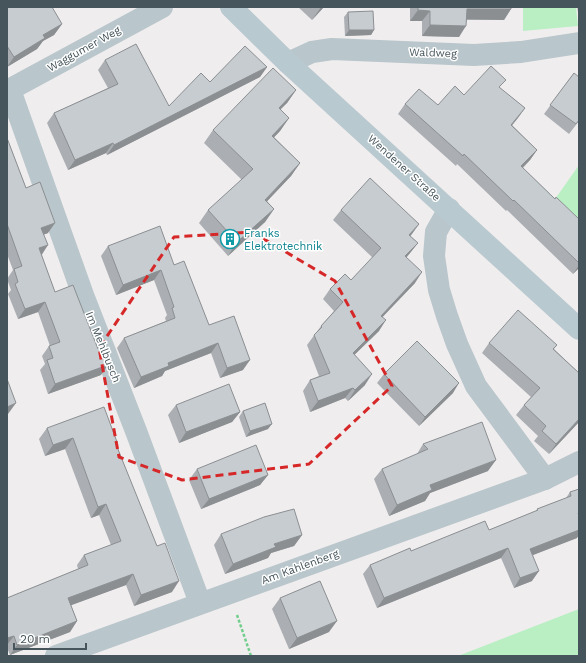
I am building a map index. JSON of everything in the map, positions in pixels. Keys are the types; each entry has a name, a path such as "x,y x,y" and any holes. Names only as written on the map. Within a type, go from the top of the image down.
{"main road":[{"name":"Wendener Straße","path":"231,7 288,63 579,328"}],"street":[{"name":"Waggumer Weg","path":"8,90 162,7"},
{"name":"Waldweg","path":"288,63 312,52 332,49 474,55 521,52 579,43"},
{"name":"Im Mehlbusch","path":"8,90 83,295 136,431 200,603"},
{"path":"449,209 436,232 434,256 439,290 447,316 457,344 476,386 545,479"},
{"name":"Am Kahlenberg","path":"56,656 545,479 579,462"}],"path":[{"path":"230,592 251,656"}],"highlighted area":[{"path":"252,232 335,281 392,386 309,464 182,480 119,457 99,348 174,237"}],"green space":[{"path":"523,7 576,7 578,26 523,31"},
{"path":"579,165 579,224 553,202"},
{"path":"579,609 579,656 458,656"}],"building":[{"path":"7,7 52,7 62,24 43,35 45,38 14,57 7,46"},
{"path":"418,7 511,7 511,9 467,9 466,26 430,25 430,11 418,10"},
{"path":"373,11 374,30 349,30 348,12"},
{"path":"136,44 169,106 201,73 210,82 245,46 267,67 114,145 113,143 75,160 54,113 118,84 105,60"},
{"path":"491,66 506,80 499,87 525,108 511,125 537,150 521,166 555,199 556,197 579,219 579,263 464,154 463,156 405,104 419,89 438,105 455,86 464,95"},
{"path":"273,68 296,90 279,108 289,118 272,136 300,163 265,200 274,209 237,242 208,210 253,169 213,130"},
{"path":"574,73 579,77 579,120 576,124 550,105"},
{"path":"7,138 26,188 40,182 55,223 41,228 48,245 39,248 55,292 73,285 98,349 101,347 108,365 55,384 47,360 53,358 49,346 60,342 45,302 25,309 15,284 18,282 14,269 22,266 7,224"},
{"path":"370,178 419,224 409,235 418,243 405,256 422,272 381,316 386,320 353,353 372,374 355,390 353,388 318,401 310,380 330,373 314,335 343,302 330,289 345,274 351,280 381,248 341,210"},
{"path":"160,226 174,265 184,261 209,325 234,316 250,360 227,368 218,343 168,363 169,366 141,377 124,338 175,318 172,308 174,307 161,270 123,285 108,246"},
{"path":"518,310 557,345 553,349 579,373 579,419 556,444 542,431 546,426 524,405 540,388 489,343"},
{"path":"417,341 459,383 425,417 384,374"},
{"path":"7,379 16,403 7,407"},
{"path":"229,384 240,412 186,432 176,405"},
{"path":"265,403 272,424 250,431 243,411"},
{"path":"104,407 117,442 115,442 157,546 165,543 179,581 141,595 133,574 68,598 77,621 17,645 14,636 7,638 7,598 88,565 84,555 121,541 106,504 98,507 73,438 53,445 47,428"},
{"path":"482,422 496,460 430,485 432,490 397,505 382,469 428,449 423,444"},
{"path":"256,445 268,475 209,499 197,469"},
{"path":"579,489 579,530 530,549 539,571 520,578 508,548 384,598 370,565 410,548 411,551 485,521 489,530 571,496 570,492"},
{"path":"294,509 302,535 274,544 276,547 233,564 221,534 264,517"},
{"path":"320,581 337,621 297,638 280,598"}],"place":[{"name":"Franks Elektrotechnik","path":"230,239"}]}
